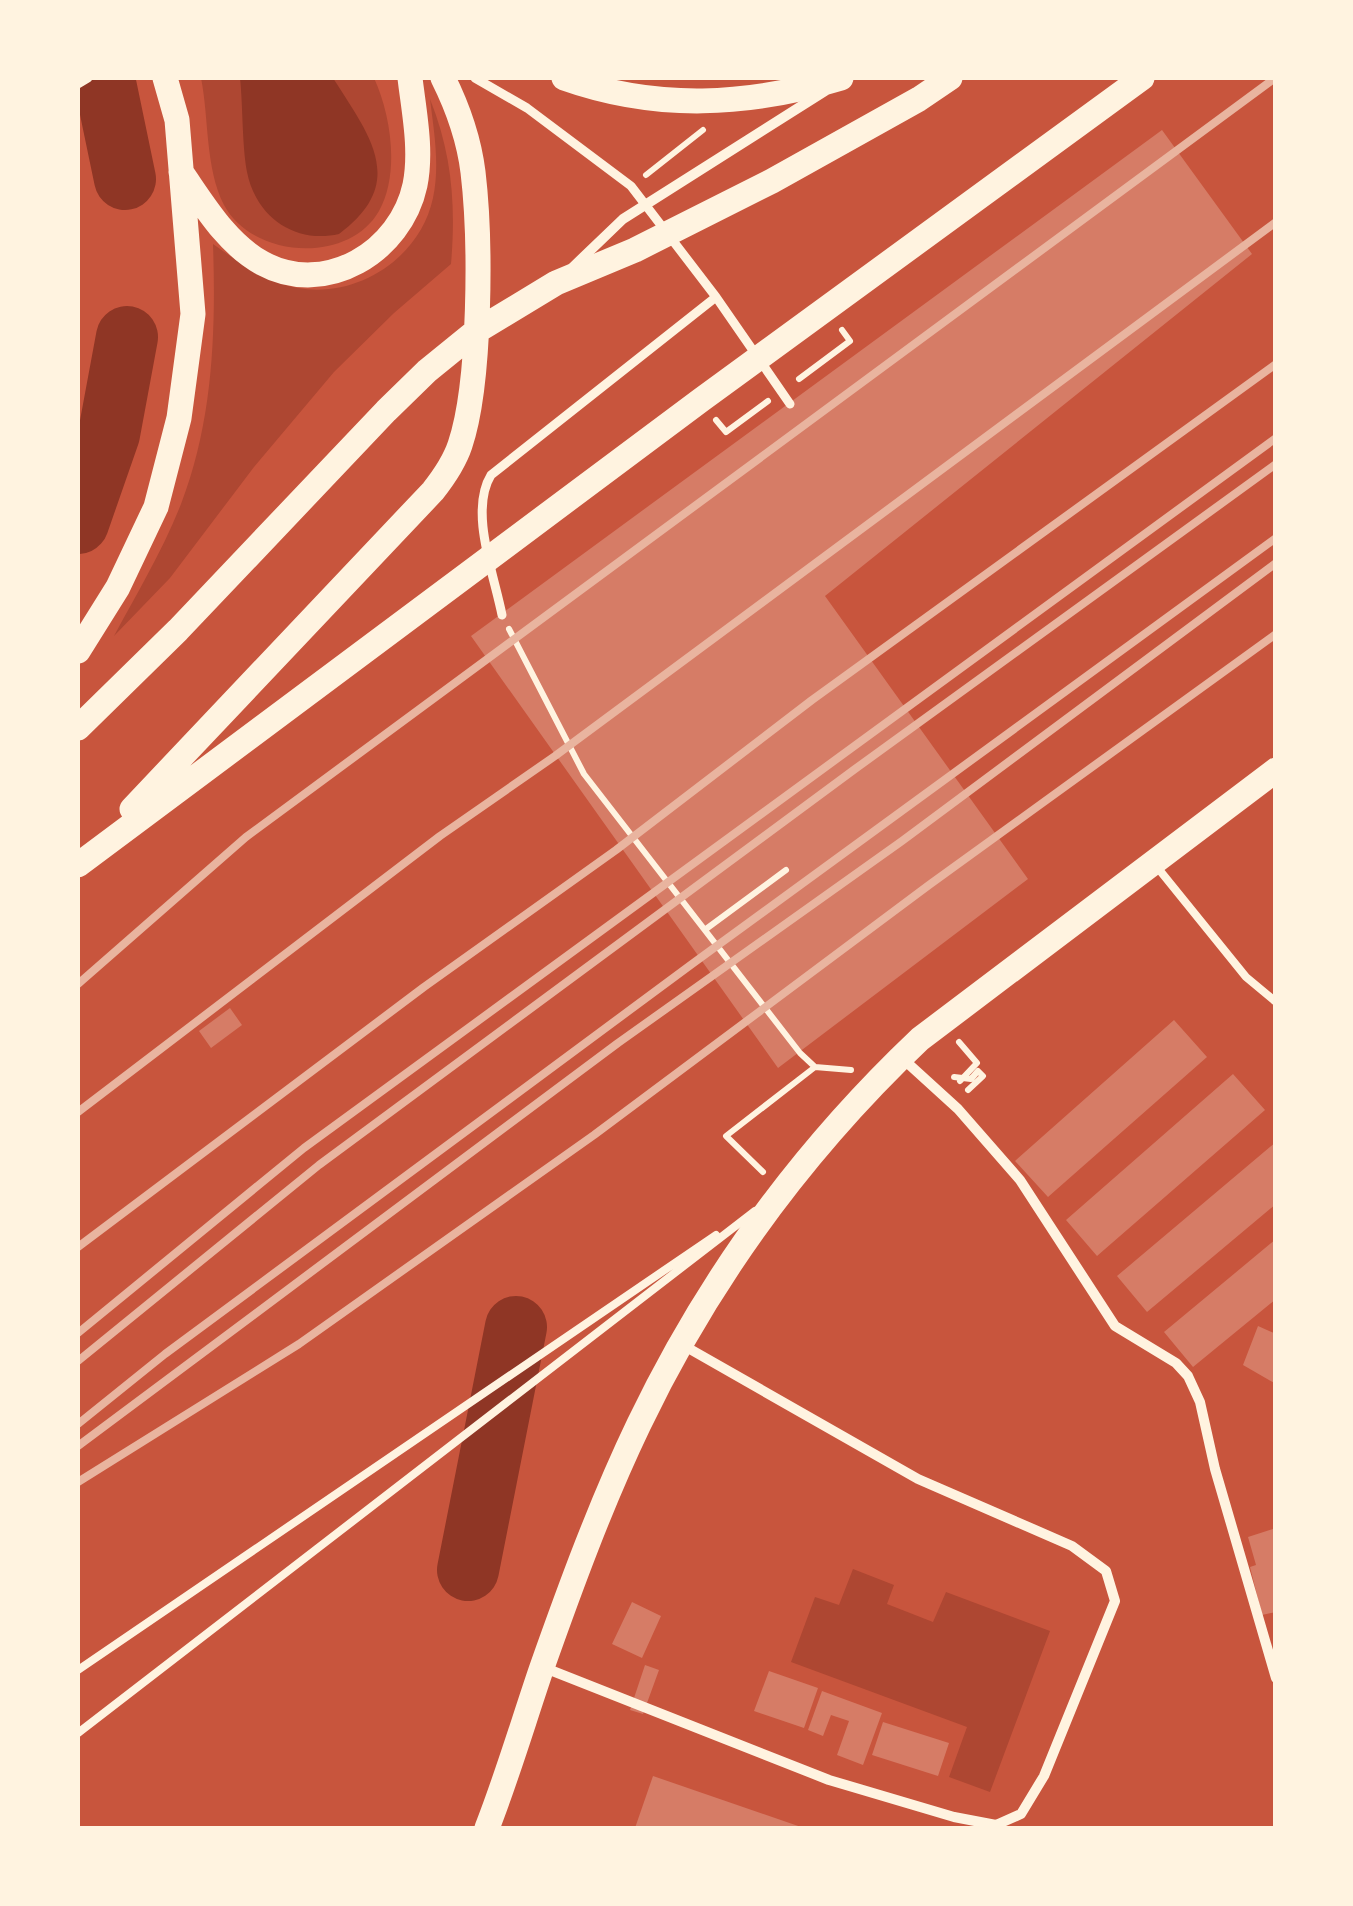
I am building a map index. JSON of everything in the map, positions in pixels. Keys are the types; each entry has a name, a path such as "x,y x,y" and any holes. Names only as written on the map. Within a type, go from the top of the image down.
{"main road":[{"path":"78,651 118,587 156,507 179,418 193,314 176,120 165,78"},
{"path":"181,172 217,224 262,263 296,275 325,273 359,262 386,243 406,216 416,183 417,146 410,78"},
{"path":"80,862 447,473 468,414 475,332 477,223 473,168 462,124 443,78"},
{"path":"564,78 623,94 688,102 778,94 844,78"},
{"path":"78,728 413,384 475,332 556,283 635,250 772,181 950,78"},
{"path":"80,862 1142,78"},
{"path":"487,1828 542,1666 624,1460 680,1344 782,1190 901,1057 942,1021 1276,770"}],"street":[{"path":"78,84 88,78"},
{"path":"475,78 527,108 632,186 716,296 790,404"},
{"path":"556,283 623,219 844,78"},
{"path":"502,615 480,508 482,489 492,475 716,296"},
{"path":"901,1057 958,1110 1020,1180 1115,1326 1176,1363 1188,1376 1200,1402 1215,1470 1276,1678"},
{"path":"542,1666 830,1780 954,1817 996,1825 1021,1814 1044,1776 1115,1601 1106,1571 1072,1546 918,1480 680,1344"}],"lane":[{"path":"1153,861 1246,977 1276,1002"},
{"path":"78,1670 782,1190"},
{"path":"78,1733 782,1190"}],"path":[{"path":"502,615 584,774 800,1053 815,1067 854,1070"},
{"path":"706,929 786,870"},
{"path":"952,1077 971,1079 978,1071 984,1076 969,1091 959,1082 977,1064"},
{"path":"782,1190 726,1136 815,1067"}],"shaded area":[{"path":"201,78 374,78 389,126 391,162 386,196 365,228 324,247 300,248 256,236 237,223 218,191 210,159"},
{"path":"240,78 333,78 369,139 377,177 373,196 339,234 307,235 293,231 268,214 259,202 247,172"},
{"path":"430,99 451,180 451,264 334,372 254,467 170,578 114,636 174,521 192,473 210,376 213,244 262,275 304,289 353,284 375,274 412,242 425,222 433,198 436,161"},
{"path":"853,1569 894,1585 887,1604 933,1622 946,1592 1050,1631 990,1792 949,1777 967,1727 791,1662 815,1597 839,1605"}],"building":[{"path":"1162,130 1252,254 825,596 1028,879 778,1068 471,636"},
{"path":"230,1008 242,1025 211,1048 199,1031"},
{"path":"1174,1020 1207,1057 1048,1197 1015,1161"},
{"path":"1233,1074 1265,1110 1097,1256 1066,1220"},
{"path":"1276,1142 1276,1204 1147,1312 1117,1276"},
{"path":"1276,1239 1276,1299 1193,1367 1164,1332"},
{"path":"1258,1326 1276,1334 1276,1384 1243,1365"},
{"path":"1276,1528 1276,1612 1262,1615 1250,1567 1256,1565 1248,1537"},
{"path":"632,1602 661,1616 642,1658 612,1644"},
{"path":"645,1665 659,1670 643,1714 630,1710"},
{"path":"769,1671 818,1688 804,1728 754,1711"},
{"path":"822,1691 882,1713 863,1765 837,1755 849,1721 831,1715 823,1736 808,1730"},
{"path":"883,1722 949,1743 938,1776 872,1755"},
{"path":"653,1776 804,1828 635,1828"}],"waterway":[{"path":"104,78 125,179"},
{"path":"78,523 109,434 127,337"},
{"path":"468,1570 516,1327"}],"railway":[{"path":"78,984 246,837 1275,78"},
{"path":"78,1112 440,836 555,756 1276,222"},
{"path":"78,1247 424,987 616,850 812,700 1276,364"},
{"path":"78,1333 304,1148 1276,438"},
{"path":"78,1361 319,1165 1276,464"},
{"path":"78,1424 165,1354 692,964 1276,538"},
{"path":"78,1446 618,1043 902,841 1276,563"},
{"path":"78,1482 299,1344 594,1135 929,885 1276,634"}]}
